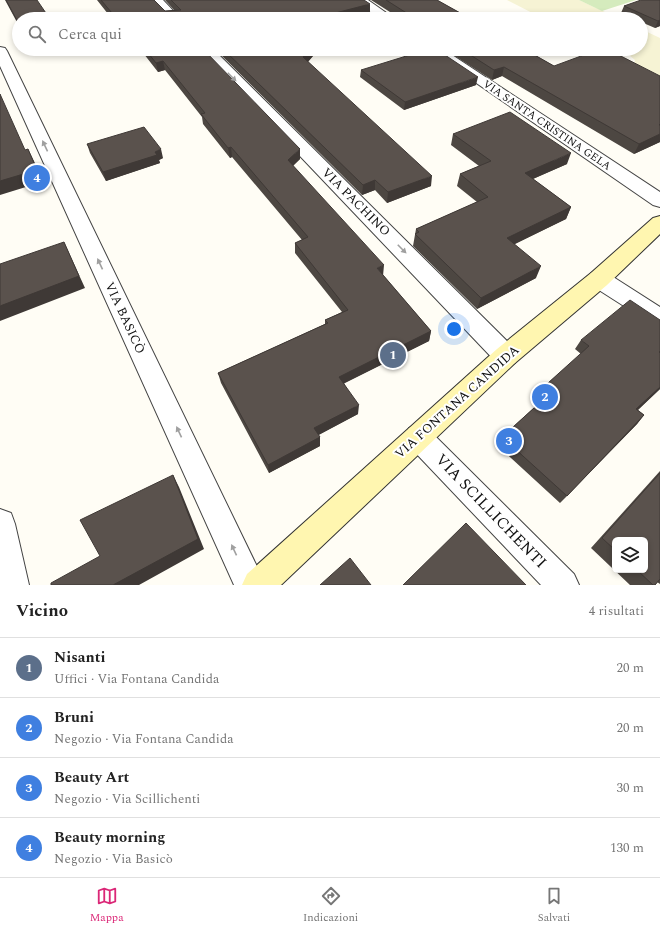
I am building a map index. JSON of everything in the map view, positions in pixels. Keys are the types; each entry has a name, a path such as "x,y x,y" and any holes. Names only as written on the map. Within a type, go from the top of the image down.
{"main road":[{"name":"VIA FONTANA CANDIDA","path":"258,585 506,356 599,279 660,223"}],"street":[{"path":"156,0 168,12"},
{"path":"360,0 378,12"},
{"name":"VIA BASICÒ","path":"0,50 250,585"},
{"name":"VIA PACHINO","path":"212,56 506,356"},
{"name":"VIA SANTA CRISTINA GELA","path":"444,56 660,201"},
{"path":"599,279 660,318"},
{"name":"VIA SCILLICHENTI","path":"418,437 563,585"},
{"path":"0,524 13,585"}],"shaded area":[{"path":"507,0 579,0 605,12 530,12"},
{"path":"648,32 660,38 660,79 634,65 635,60 630,56 648,56"}],"green space":[{"path":"579,0 636,0 602,11"}],"building":[{"path":"6,0 37,0 45,12 12,12"},
{"path":"101,0 154,0 165,11 181,10 171,0 364,0 370,4 339,12 111,12"},
{"path":"386,0 437,0 458,12 405,12"},
{"path":"641,0 660,0 660,20 658,21 648,17 648,12 638,12 624,6"},
{"path":"150,56 210,56 300,149 288,160 384,265 377,268 431,331 339,377 359,405 314,428 320,437 268,465 218,373 328,323 325,320 348,310 295,243 308,237 231,147 228,148 201,114 205,113 163,61 156,63"},
{"path":"230,56 304,56 303,57 432,176 388,192 375,180 363,185"},
{"path":"406,56 446,56 478,77 405,102 361,70"},
{"path":"472,56 536,56 554,66 581,56 621,56 660,76 660,134 639,144 504,67 494,70"},
{"path":"0,94 25,150 28,149 37,170 0,181"},
{"path":"510,112 571,153 525,173 571,207 507,238 541,266 481,298 415,234 419,232 416,229 488,197 460,174 491,161 453,134"},
{"path":"144,127 161,149 155,152 157,155 103,172 87,144"},
{"path":"64,242 79,276 0,306 0,264"},
{"path":"630,300 660,320 660,387 636,409 644,415 567,496 502,437 545,398 538,392 589,346 581,340"},
{"path":"660,473 660,579 655,585 653,585 640,573 648,573 648,537 612,537 612,547 602,538"},
{"path":"173,475 198,539 113,585 51,585 51,583 100,556 80,520"},
{"path":"466,523 526,585 403,585"},
{"path":"350,558 371,585 320,585"}],"place":[{"name":"Beauty morning","path":"37,178"},
{"name":"Nisanti","path":"393,355"},
{"name":"Bruni","path":"545,397"},
{"name":"Beauty Art","path":"509,441"}]}
